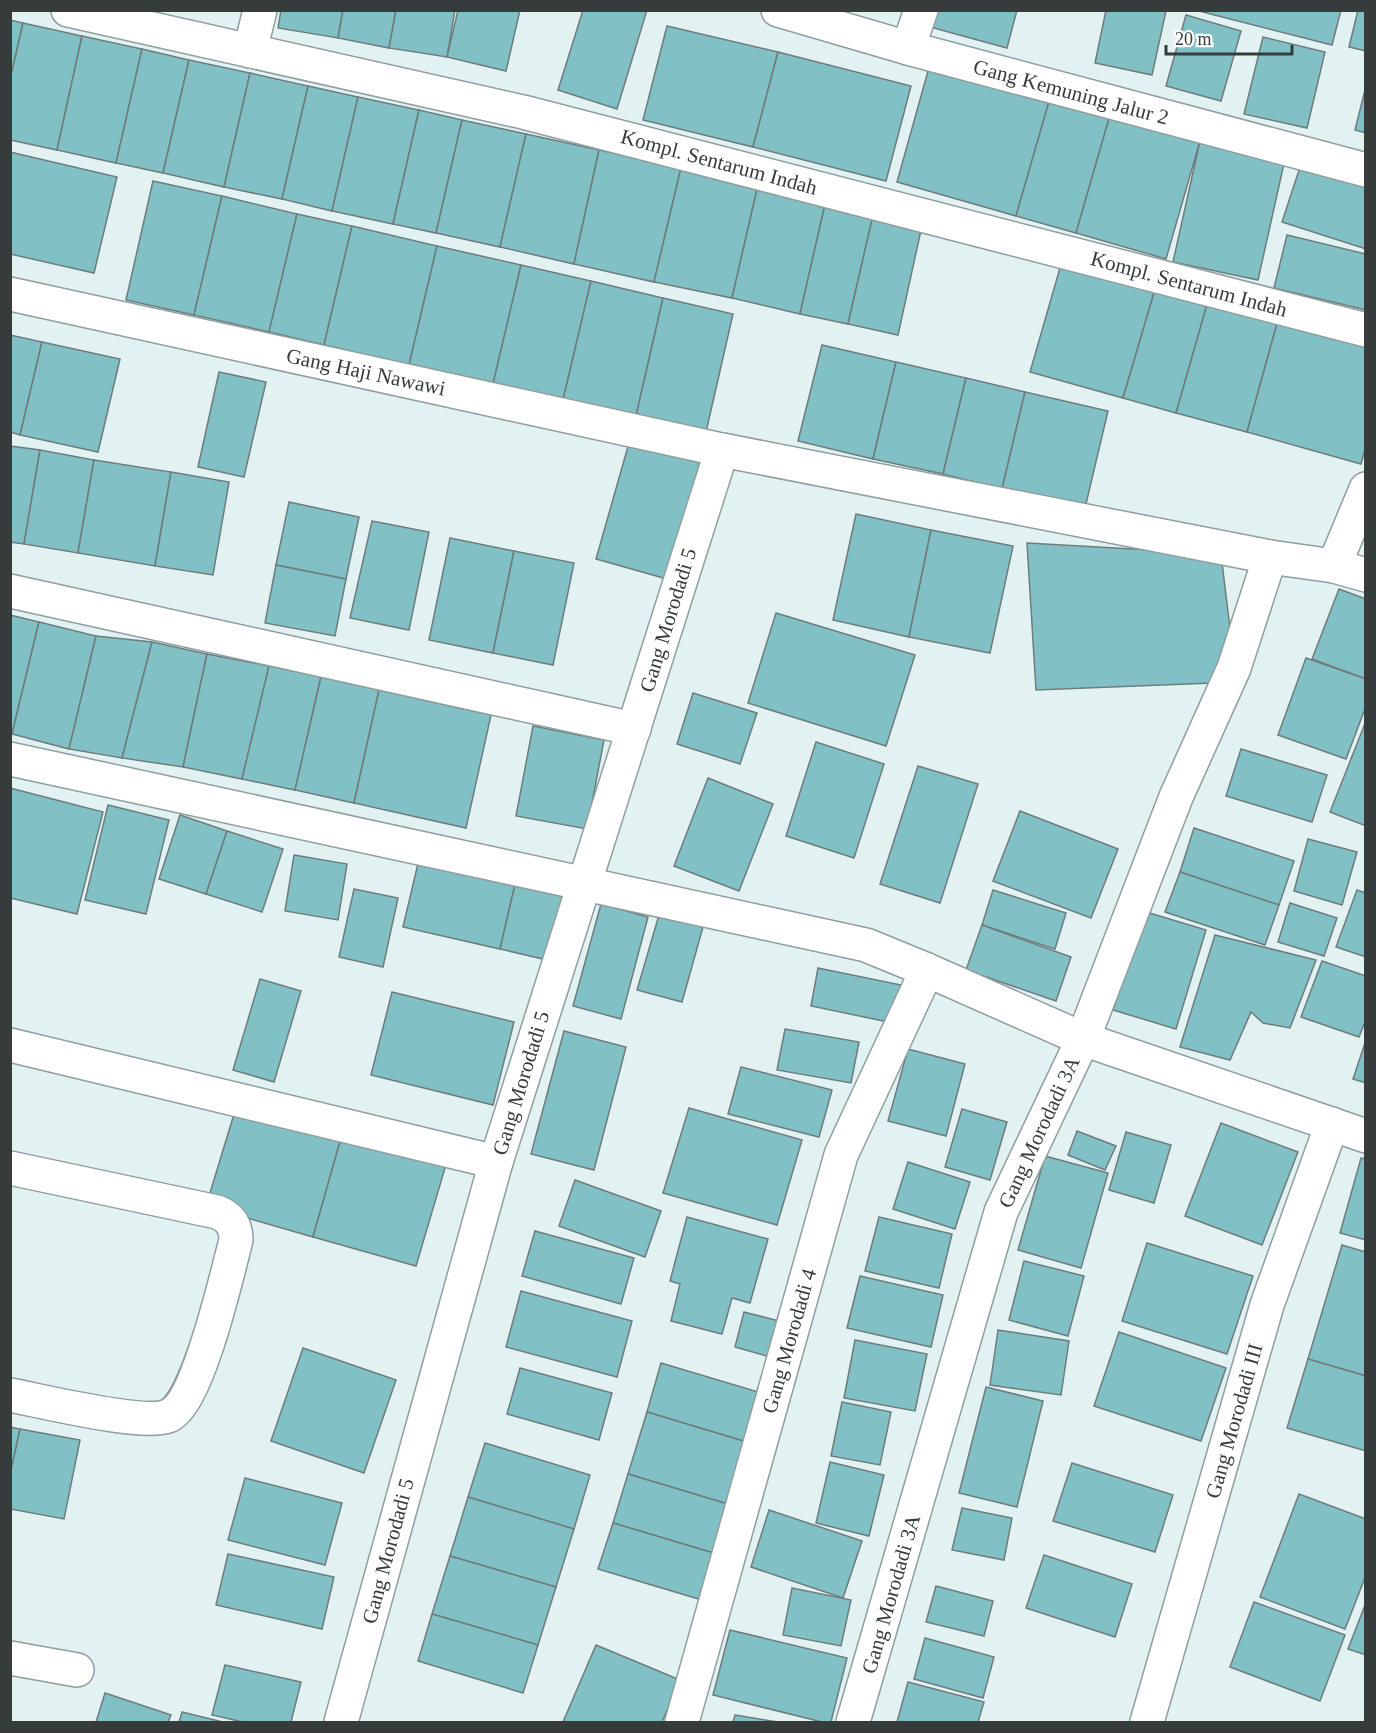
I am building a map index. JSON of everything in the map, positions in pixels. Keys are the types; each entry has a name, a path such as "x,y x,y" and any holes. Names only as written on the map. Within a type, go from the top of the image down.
{"street":[{"name":"Kompl. Sentarum Indah","path":"69,10 523,112 1365,330"},
{"path":"250,51 260,10"},
{"name":"Gang Kemuning Jalur 2","path":"778,10 908,48 1365,170"},
{"path":"908,48 921,10"},
{"name":"Gang Haji Nawawi","path":"10,294 722,450 1270,557 1334,566 1365,575"},
{"name":"Gang Morodadi 5","path":"341,1722 496,1162 722,450"},
{"path":"1334,566 1365,489"},
{"name":"Gang Morodadi 3A","path":"853,1722 1001,1212 1083,1040 1176,797 1234,668 1270,557"},
{"path":"10,591 634,729"},
{"path":"10,759 866,945 1083,1040 1365,1136"},
{"name":"Gang Morodadi 4","path":"682,1722 841,1155 927,970"},
{"path":"10,1045 496,1162"},
{"name":"Gang Morodadi III","path":"1147,1722 1267,1305 1332,1124"},
{"path":"10,1168 217,1212 226,1216 234,1226 236,1240 197,1375 179,1407 169,1416 142,1419 10,1395"},
{"path":"10,1658 77,1670"}],"building":[{"path":"281,10 343,10 338,38 278,28"},
{"path":"343,10 396,10 389,48 338,38"},
{"path":"396,10 455,10 447,57 389,48"},
{"path":"458,10 520,10 506,71 447,57"},
{"path":"583,10 647,10 617,109 558,90"},
{"path":"934,10 1017,10 1007,48 930,27"},
{"path":"1106,10 1166,11 1152,75 1095,63"},
{"path":"1195,10 1341,10 1332,45"},
{"path":"1358,10 1366,10 1366,51 1349,47"},
{"path":"1186,15 1241,31 1221,101 1166,86"},
{"path":"10,20 23,23 10,80"},
{"path":"23,23 82,36 57,150 10,140 10,80"},
{"path":"667,26 778,52 753,147 643,120"},
{"path":"82,36 142,49 116,163 57,150"},
{"path":"1263,37 1325,52 1307,128 1244,114"},
{"path":"142,49 189,60 163,173 116,163"},
{"path":"778,52 911,86 886,181 753,147"},
{"path":"189,60 250,73 224,187 163,173"},
{"path":"930,64 1050,98 1016,216 897,182"},
{"path":"250,73 308,86 282,199 224,187"},
{"path":"308,86 358,97 332,211 282,199"},
{"path":"1366,86 1366,133 1355,130"},
{"path":"358,97 419,110 393,224 332,211"},
{"path":"1050,98 1110,115 1076,233 1016,216"},
{"path":"419,110 462,120 436,233 393,224"},
{"path":"1110,115 1200,141 1166,259 1076,233"},
{"path":"462,120 526,134 500,247 436,233"},
{"path":"526,134 599,150 574,264 500,247"},
{"path":"1200,141 1285,159 1258,280 1173,262"},
{"path":"599,150 681,168 654,282 574,264"},
{"path":"10,152 117,177 94,273 10,254"},
{"path":"1302,161 1366,181 1366,249 1282,222"},
{"path":"681,168 758,185 732,298 654,282"},
{"path":"153,181 222,196 194,315 126,300"},
{"path":"758,185 826,200 800,314 732,298"},
{"path":"222,196 297,214 269,332 194,315"},
{"path":"826,200 874,211 848,324 800,314"},
{"path":"874,211 923,221 898,335 848,324"},
{"path":"297,214 352,226 324,345 269,332"},
{"path":"352,226 437,246 409,365 324,345"},
{"path":"1287,235 1366,254 1366,310 1274,288"},
{"path":"437,246 521,265 493,384 409,365"},
{"path":"1062,261 1156,286 1123,398 1030,372"},
{"path":"521,265 591,281 563,400 493,384"},
{"path":"591,281 663,298 636,416 563,400"},
{"path":"1156,286 1208,301 1176,413 1123,398"},
{"path":"663,298 733,314 706,432 636,416"},
{"path":"1208,301 1278,320 1247,432 1176,413"},
{"path":"1278,320 1366,344 1366,446 1361,464 1247,432"},
{"path":"10,335 42,342 20,435 10,432"},
{"path":"42,342 120,359 98,452 20,435"},
{"path":"822,345 896,362 873,459 798,441"},
{"path":"896,362 966,378 943,474 873,459"},
{"path":"219,372 266,382 244,477 198,467"},
{"path":"966,378 1025,392 1002,489 943,474"},
{"path":"1025,392 1108,411 1085,508 1002,489"},
{"path":"629,443 700,463 667,579 596,559"},
{"path":"10,446 40,450 24,544 10,542"},
{"path":"40,450 94,460 78,553 24,544"},
{"path":"94,460 171,472 155,566 78,553"},
{"path":"171,472 229,482 213,575 155,566"},
{"path":"289,502 359,517 346,579 276,565"},
{"path":"856,514 931,530 909,637 833,620"},
{"path":"372,521 429,532 409,630 350,618"},
{"path":"931,530 1013,546 990,653 909,637"},
{"path":"450,538 514,551 493,653 429,640"},
{"path":"1027,543 1221,554 1230,629 1212,683 1036,690"},
{"path":"514,551 574,563 553,665 493,653"},
{"path":"276,565 346,579 335,636 265,623"},
{"path":"1339,589 1366,599 1366,679 1312,659"},
{"path":"776,613 915,655 886,746 748,703"},
{"path":"10,615 39,622 12,734 10,734"},
{"path":"39,622 96,636 69,749 12,734"},
{"path":"96,636 152,642 122,758 69,749"},
{"path":"152,642 207,654 183,767 122,758"},
{"path":"207,654 269,666 242,779 183,767"},
{"path":"1306,658 1366,679 1366,706 1346,759 1278,735"},
{"path":"269,666 321,677 295,790 242,779"},
{"path":"321,677 379,690 354,803 295,790"},
{"path":"379,690 491,715 466,828 354,803"},
{"path":"693,693 757,713 740,764 677,744"},
{"path":"1366,721 1366,826 1330,812"},
{"path":"533,726 604,740 587,829 516,816"},
{"path":"816,742 884,764 854,858 786,836"},
{"path":"1241,749 1327,775 1312,822 1226,796"},
{"path":"918,766 978,784 940,903 880,884"},
{"path":"708,778 773,804 739,891 674,866"},
{"path":"10,788 103,812 77,914 10,898"},
{"path":"108,805 169,820 146,914 85,900"},
{"path":"1020,811 1118,849 1091,918 993,881"},
{"path":"180,815 227,831 206,894 159,879"},
{"path":"1194,828 1294,861 1279,905 1180,872"},
{"path":"227,831 283,849 262,912 206,894"},
{"path":"1308,839 1357,852 1342,905 1294,891"},
{"path":"294,855 347,864 338,920 285,911"},
{"path":"420,855 517,876 500,949 403,927"},
{"path":"1180,872 1279,905 1265,945 1165,912"},
{"path":"517,876 573,889 556,962 500,949"},
{"path":"354,889 398,898 383,967 339,957"},
{"path":"993,890 1066,913 1055,949 982,925"},
{"path":"1357,890 1366,893 1366,957 1336,947"},
{"path":"1290,903 1337,918 1324,956 1278,942"},
{"path":"601,904 648,917 621,1019 573,1006"},
{"path":"1143,911 1206,930 1176,1029 1113,1010"},
{"path":"659,915 703,927 682,1002 637,990"},
{"path":"982,925 1071,957 1056,1001 966,970"},
{"path":"1215,935 1316,960 1290,1028 1263,1023 1251,1012 1230,1060 1180,1047"},
{"path":"1322,961 1366,976 1366,1019 1359,1037 1301,1017"},
{"path":"818,968 906,986 898,1024 811,1006"},
{"path":"260,979 301,991 274,1082 233,1070"},
{"path":"392,992 514,1022 493,1105 371,1075"},
{"path":"785,1029 859,1042 851,1083 777,1070"},
{"path":"564,1031 626,1047 594,1170 531,1154"},
{"path":"1366,1040 1366,1083 1353,1079"},
{"path":"908,1049 965,1064 946,1136 888,1121"},
{"path":"741,1067 832,1090 819,1137 728,1114"},
{"path":"238,1101 343,1131 313,1237 206,1206"},
{"path":"689,1108 802,1140 777,1225 663,1193"},
{"path":"962,1109 1007,1122 990,1180 945,1167"},
{"path":"1221,1123 1298,1152 1262,1245 1185,1216"},
{"path":"343,1131 447,1161 416,1266 313,1237"},
{"path":"1077,1131 1116,1146 1105,1170 1068,1155"},
{"path":"1126,1132 1171,1145 1154,1203 1109,1190"},
{"path":"1045,1156 1108,1173 1081,1268 1018,1250"},
{"path":"1361,1158 1366,1159 1366,1240 1340,1233"},
{"path":"908,1162 970,1182 955,1229 893,1209"},
{"path":"575,1180 661,1211 645,1257 559,1226"},
{"path":"687,1217 768,1239 750,1303 732,1298 722,1334 671,1321 680,1284 670,1281"},
{"path":"879,1217 952,1234 939,1288 865,1271"},
{"path":"535,1231 634,1258 621,1304 522,1276"},
{"path":"1147,1243 1253,1276 1227,1354 1122,1321"},
{"path":"1342,1245 1366,1252 1366,1376 1308,1359"},
{"path":"1024,1261 1084,1276 1068,1336 1009,1320"},
{"path":"860,1276 943,1295 931,1347 847,1328"},
{"path":"521,1291 632,1321 617,1377 506,1347"},
{"path":"744,1312 779,1321 770,1357 735,1347"},
{"path":"998,1330 1069,1341 1061,1395 990,1385"},
{"path":"1119,1332 1226,1368 1201,1441 1094,1406"},
{"path":"855,1340 927,1354 915,1411 844,1398"},
{"path":"303,1348 396,1380 364,1473 271,1441"},
{"path":"1308,1359 1366,1376 1366,1451 1287,1428"},
{"path":"661,1363 765,1394 750,1443 647,1412"},
{"path":"520,1368 612,1393 599,1440 507,1414"},
{"path":"986,1387 1043,1401 1017,1507 959,1493"},
{"path":"842,1402 891,1412 880,1465 831,1456"},
{"path":"647,1412 750,1443 731,1505 628,1474"},
{"path":"10,1427 20,1429 10,1475"},
{"path":"20,1429 80,1440 64,1519 10,1509 10,1475"},
{"path":"485,1443 590,1475 574,1529 468,1497"},
{"path":"830,1462 884,1475 869,1536 816,1523"},
{"path":"1072,1463 1173,1495 1155,1552 1053,1521"},
{"path":"628,1474 731,1505 717,1554 613,1523"},
{"path":"245,1478 342,1503 325,1565 228,1540"},
{"path":"1299,1494 1366,1519 1366,1575 1345,1629 1260,1597"},
{"path":"468,1497 574,1529 556,1587 450,1556"},
{"path":"962,1508 1012,1518 1004,1560 952,1550"},
{"path":"769,1510 862,1541 843,1598 751,1567"},
{"path":"613,1523 717,1554 702,1600 598,1569"},
{"path":"228,1554 334,1577 322,1629 216,1605"},
{"path":"1044,1555 1132,1584 1115,1637 1026,1608"},
{"path":"450,1556 556,1587 538,1645 432,1614"},
{"path":"936,1586 993,1601 984,1636 926,1622"},
{"path":"792,1588 851,1600 841,1646 783,1635"},
{"path":"1254,1602 1345,1635 1320,1701 1230,1667"},
{"path":"1366,1605 1366,1655 1348,1649"},
{"path":"432,1614 538,1645 523,1693 418,1661"},
{"path":"730,1630 847,1658 831,1722 822,1722 713,1695"},
{"path":"925,1638 994,1657 983,1698 914,1679"},
{"path":"596,1645 680,1680 662,1722 563,1722"},
{"path":"225,1665 301,1682 291,1722 243,1722 212,1715"},
{"path":"908,1682 984,1702 978,1722 897,1722"},
{"path":"105,1693 171,1715 168,1722 96,1722"},
{"path":"182,1712 223,1722 179,1722"},
{"path":"735,1715 778,1722 733,1722"}]}
